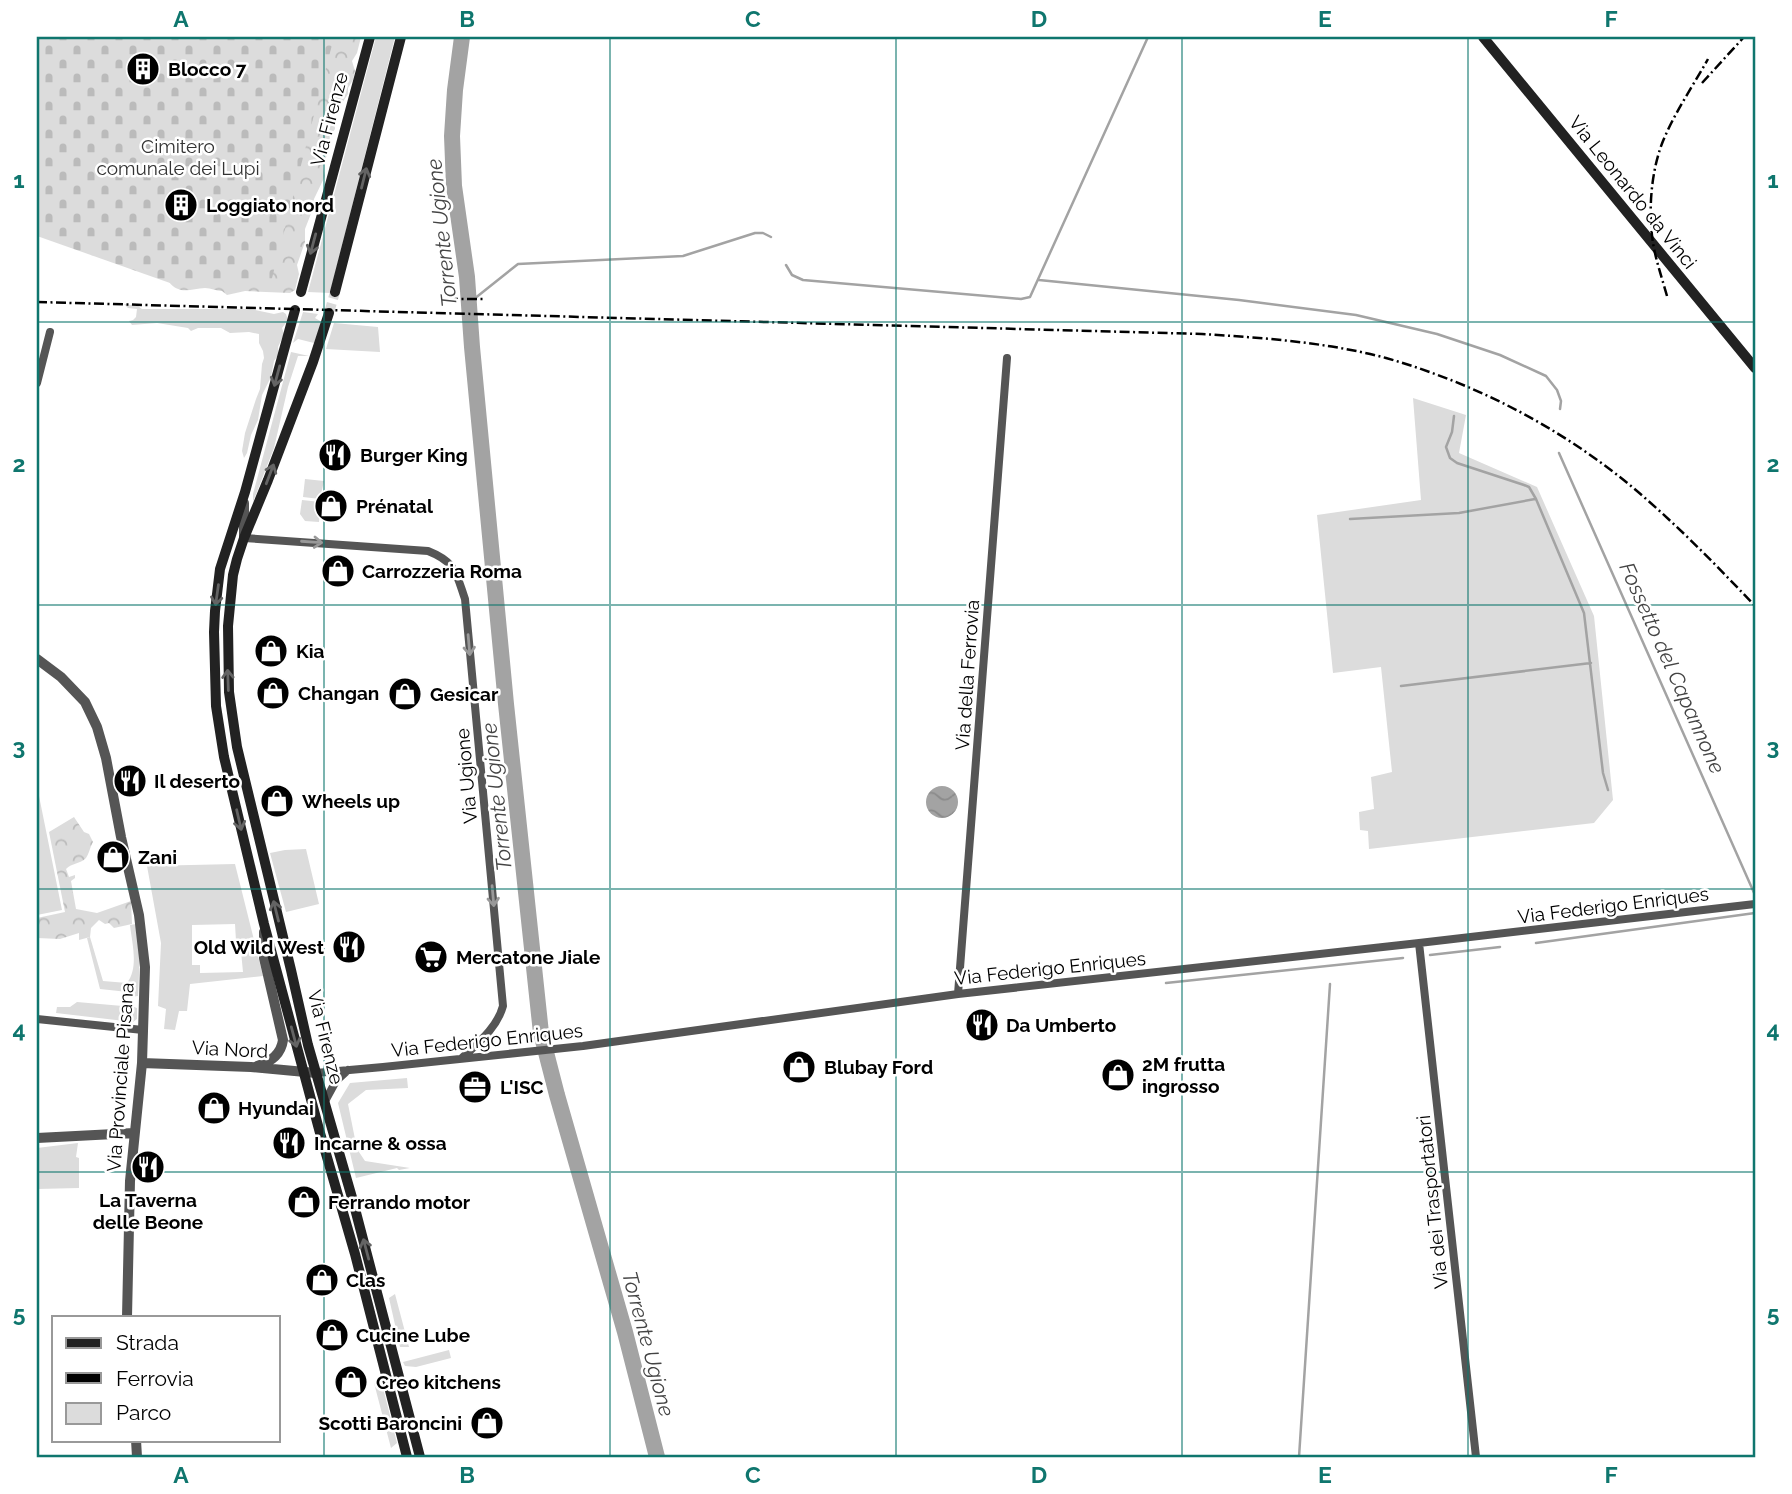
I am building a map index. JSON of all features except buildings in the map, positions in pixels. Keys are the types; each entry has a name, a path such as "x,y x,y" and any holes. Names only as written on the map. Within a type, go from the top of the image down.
{"main road":[{"name":"Via Firenze","path":"301,292 370,37"},
{"path":"335,292 401,37"},
{"name":"Via Leonardo da Vinci","path":"1483,37 1755,369"},
{"name":"Via Firenze","path":"295,310 245,492 220,569 215,611 216,706 225,760 264,924 352,1243 407,1457"},
{"name":"Via Firenze","path":"329,313 313,362 244,538 233,575 228,626 231,711 237,747 316,1073 354,1201 420,1457"}],"street":[{"path":"37,383 50,332"},
{"name":"Via della Ferrovia","path":"958,994 1007,358"},
{"name":"Via Firenze","path":"244,538 245,492"},
{"name":"Via Ugione","path":"244,538 428,551 446,560 455,572 465,599 503,1006 494,1026 462,1058"},
{"name":"Via Provinciale Pisana","path":"37,659 61,677 85,702 97,727 139,915 145,967 142,1063 130,1193 127,1316"},
{"name":"Via Federigo Enriques","path":"316,1073 583,1046 958,994 1755,904"},
{"name":"Via Firenze","path":"251,1067 262,1065 275,1056 281,1049 283,1040 264,958 264,924"},
{"name":"Via dei Trasportatori","path":"1419,943 1476,1457"},
{"path":"37,1019 143,1030"},
{"name":"Via Nord","path":"142,1063 251,1067 316,1073"},
{"path":"324,1103 336,1081 348,1070"},
{"path":"37,1138 134,1133"}],"green space":[{"name":"Cimitero comunale dei Lupi","path":"37,37 334,37 271,282 170,283 37,236"},
{"path":"330,37 361,37 352,61 355,71 353,80 348,94 334,115 335,129 330,136 323,167 325,176 314,199 305,229 305,242 297,265 299,274 295,290 290,293 245,291 227,295 222,291 207,288 177,289 169,282"},
{"path":"376,37 395,37 330,293 308,292"},
{"path":"124,304 142,309 250,309 286,314 288,320 282,328 284,334 278,347 279,354 262,395 258,420 244,458 242,451 245,433 260,389 264,358 259,334 230,333 221,328 198,328 191,331 188,328 157,323 132,325 129,321 136,317 137,309 128,308"},
{"path":"303,312 318,314 315,318 322,322 314,343 298,339 293,343"},
{"path":"334,323 378,327 380,352 326,349"},
{"path":"291,352 309,356 298,356 274,448 253,502 253,494"},
{"path":"1413,398 1466,415 1459,453 1537,487 1594,616 1613,800 1594,823 1369,849 1368,831 1360,830 1359,812 1374,809 1371,777 1392,772 1381,667 1333,673 1317,515 1421,500"},
{"path":"305,479 324,481 320,499 303,497"},
{"path":"302,500 320,502 319,522 305,521 300,514"},
{"path":"37,786 62,910 37,915"},
{"path":"74,817 93,842 86,858 66,869 69,877 75,875 71,881 76,909 97,913 131,901 132,924 114,928 99,920 91,928 90,937 79,940 79,933 60,939 37,938 37,918 65,912 49,832"},
{"path":"306,849 319,904 286,912 270,853"},
{"path":"235,864 263,976 190,984 187,1011 179,1011 175,1030 164,1029 166,1009 158,1006 161,943 147,866","holes":["235,924 236,941 240,941 243,972 200,973 200,965 192,965 192,925"]},
{"path":"136,924 140,953 138,996 130,997 128,992 100,989 87,938 90,937 103,981 127,983 134,963 130,925"},
{"path":"77,1002 134,1007 137,1008 137,1019 133,1022 56,1013 57,1007 70,1007"},
{"path":"407,1078 408,1088 366,1090 348,1104 357,1149 365,1161 410,1168 397,1168 356,1178 338,1103 350,1083"},
{"path":"78,1143 76,1157 79,1158 79,1188 37,1189 37,1148"},
{"path":"395,1294 409,1347 400,1347 389,1298"},
{"path":"449,1350 451,1358 416,1367 405,1366 403,1362"},
{"path":"374,1383 382,1384 397,1443 391,1448"}],"water":[{"path":"942,786 953,791 958,802 953,813 942,818 931,813 926,802 931,791"}],"waterway":[{"name":"Torrente Ugione","path":"462,37 452,136 454,186 467,277 506,704 541,1033 625,1332 657,1457"},
{"path":"786,265 792,275 803,280 1021,299 1030,297 1148,37"},
{"path":"469,303 518,264 683,256 755,233 771,237"},
{"path":"1039,280 1356,315 1437,334 1500,355 1546,376 1557,390 1561,401 1560,409"},
{"path":"1454,416 1446,447 1450,458 1457,463 1529,487 1584,613 1603,773 1608,790"},
{"name":"Fossetto del Capannone","path":"1559,453 1755,895"},
{"path":"1350,519 1459,513 1535,499"},
{"path":"1401,686 1591,663"},
{"path":"1536,943 1755,913"},
{"path":"1430,955 1500,947"},
{"path":"1166,983 1403,958"},
{"path":"1299,1457 1330,984"}],"tunnel":[{"path":"329,313 335,292"}],"railway":[{"path":"1702,83 1744,37"},
{"path":"1667,296 1653,243 1653,178 1668,130 1708,59"},
{"path":"448,299 485,299"},
{"path":"37,302 1202,334 1341,348 1386,358 1456,382 1556,432 1617,474 1645,498 1702,551 1755,606"}],"place":[{"name":"Blocco 7","path":"143,69"},
{"name":"Loggiato nord","path":"181,205"},
{"name":"Burger King","path":"335,455"},
{"name":"Prénatal","path":"331,506"},
{"name":"Carrozzeria Roma","path":"338,571"},
{"name":"Kia","path":"271,651"},
{"name":"Changan","path":"273,693"},
{"name":"Gesicar","path":"405,694"},
{"name":"Il deserto","path":"130,781"},
{"name":"Wheels up","path":"277,801"},
{"name":"Zani","path":"113,857"},
{"name":"Old Wild West","path":"349,947"},
{"name":"Mercatone Jiale","path":"431,957"},
{"name":"Da Umberto","path":"982,1025"},
{"name":"Blubay Ford","path":"799,1067"},
{"name":"2M frutta ingrosso","path":"1118,1075"},
{"name":"L'ISC","path":"475,1087"},
{"name":"Hyundai","path":"214,1108"},
{"name":"Incarne & ossa","path":"289,1143"},
{"name":"La Taverna delle Beone","path":"148,1167"},
{"name":"Ferrando motor","path":"304,1202"},
{"name":"Clas","path":"322,1280"},
{"name":"Cucine Lube","path":"332,1335"},
{"name":"Creo kitchens","path":"351,1382"},
{"name":"Scotti Baroncini","path":"487,1423"}]}
